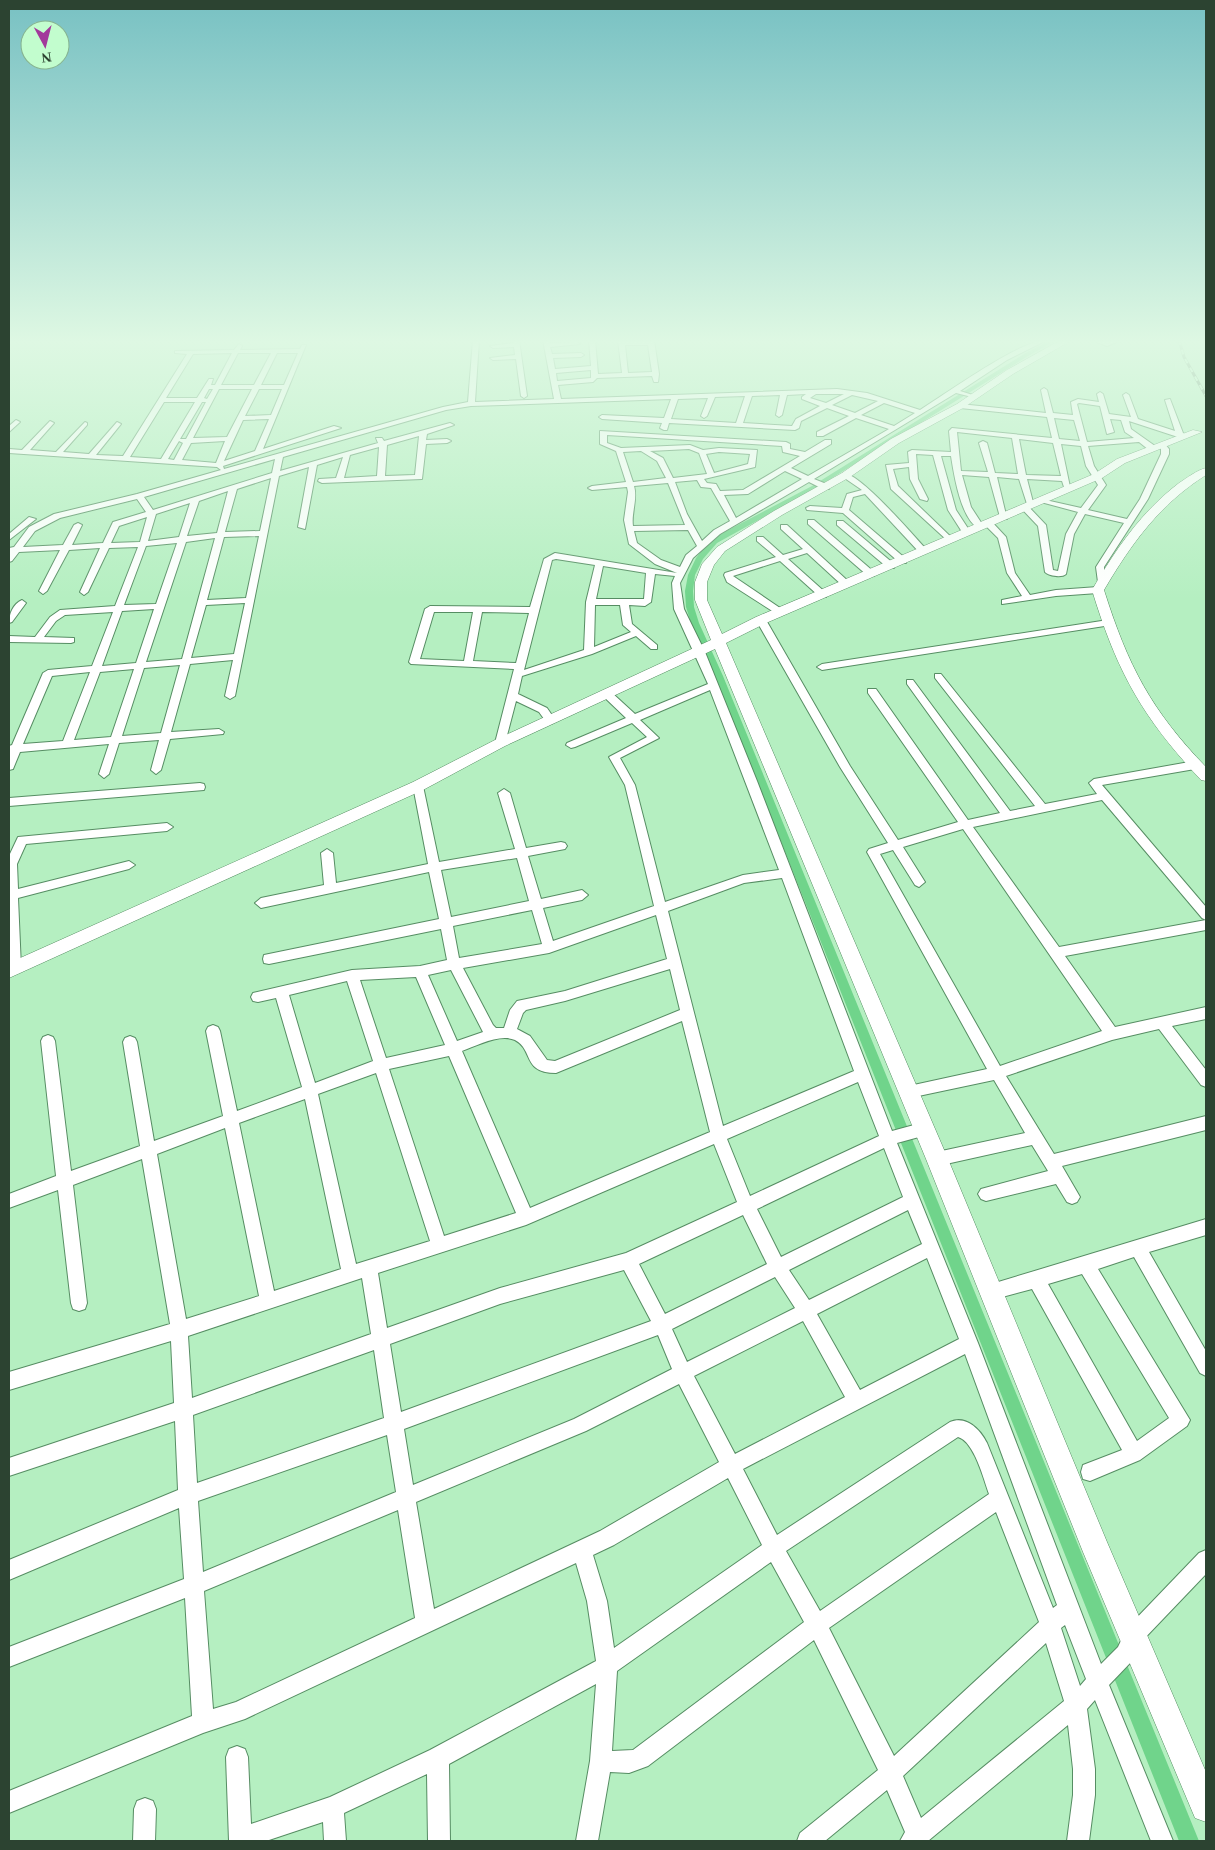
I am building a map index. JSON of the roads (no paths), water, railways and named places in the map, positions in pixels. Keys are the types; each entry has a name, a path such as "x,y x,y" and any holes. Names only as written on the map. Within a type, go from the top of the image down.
{"street":[{"path":"24,452 47,426"},
{"path":"58,454 83,426"},
{"path":"90,456 115,426"},
{"path":"126,458 145,426"},
{"path":"163,462 184,426"},
{"path":"176,462 196,426"},
{"path":"222,468 230,440 237,426"},
{"path":"258,452 268,426"},
{"path":"11,552 32,529 57,516 139,496 222,468 323,439 382,426"},
{"path":"84,592 116,524 195,501 276,474 347,456 445,426"},
{"path":"603,426 604,444 614,446 619,450 630,484 632,492 628,508 633,544 658,562 681,573"},
{"path":"662,437 665,426"},
{"path":"763,426 795,428 796,426"},
{"path":"820,434 834,426"},
{"path":"888,426 893,428"},
{"path":"896,426 734,522 701,546 689,557 676,583 679,609 709,647 909,1092 920,1130 937,1159 1097,1552 1130,1644 1203,1791"},
{"path":"925,426 888,446 846,476 821,485 753,528 721,550 708,564 701,582 701,600 713,685 754,786 862,1074 892,1138 930,1248 969,1343 1068,1608 1101,1680 1162,1841"},
{"path":"976,426 953,431 954,454 958,473 972,518 1002,537 1011,573 1027,598"},
{"path":"1000,426 1015,436 1085,444 1139,440 1165,449 1165,454 1144,499 1100,567 1108,623 1112,637 1141,696 1178,747 1206,776"},
{"path":"1051,426 1066,484"},
{"path":"1015,436 1022,475 1032,504 1042,524 1048,569 1058,574 1064,572 1068,539 1083,511 1102,485 1090,466 1080,426"},
{"path":"1108,426 1110,432"},
{"path":"1127,426 1128,430 1139,440"},
{"path":"1155,426 1182,435"},
{"path":"1179,426 1182,435"},
{"path":"9,451 126,458 222,468 258,452 284,451 323,439 337,428"},
{"path":"369,430 383,444 381,478"},
{"path":"22,840 10,864 13,895 12,969 418,786 500,743 547,715 608,694 762,620 1004,517 1032,504 1066,484 1098,476 1121,461 1182,435 1197,432"},
{"path":"322,481 418,477 423,433"},
{"path":"603,433 786,444 786,450 807,455"},
{"path":"175,441 230,440"},
{"path":"422,442 447,441"},
{"path":"718,493 744,492 828,442"},
{"path":"983,443 990,474 1004,517"},
{"path":"592,488 711,476 752,465 754,452 719,450 702,452 690,447 619,450"},
{"path":"642,449 660,460 671,480 690,528 701,546"},
{"path":"230,696 276,474 284,451"},
{"path":"702,452 711,476"},
{"path":"924,499 915,483 912,452 954,454"},
{"path":"936,452 952,510 967,533"},
{"path":"339,480 347,456"},
{"path":"302,527 314,465"},
{"path":"912,465 889,467 894,487 949,540"},
{"path":"785,468 821,485"},
{"path":"1004,602 1103,581 1150,512 1181,485 1206,471"},
{"path":"958,473 1022,475 1066,484"},
{"path":"846,476 857,481 923,551"},
{"path":"699,477 704,485 713,486 734,522"},
{"path":"156,770 233,489"},
{"path":"845,511 850,496 867,491"},
{"path":"139,496 152,514"},
{"path":"104,774 117,740 195,501"},
{"path":"1032,504 1083,511 1128,522"},
{"path":"810,508 845,511 903,561"},
{"path":"66,745 143,544 152,514"},
{"path":"9,538 32,519"},
{"path":"811,522 870,574"},
{"path":"840,522 891,566"},
{"path":"43,591 78,525"},
{"path":"784,527 846,584"},
{"path":"630,529 690,528"},
{"path":"11,552 143,544 220,535 263,533"},
{"path":"760,539 823,595"},
{"path":"780,612 728,577 730,574 808,550"},
{"path":"500,743 521,670 533,610 548,559 555,556 681,573"},
{"path":"589,652 590,602 600,562"},
{"path":"590,602 640,604 648,600 651,570"},
{"path":"201,603 249,600"},
{"path":"9,620 22,603"},
{"path":"624,604 626,621 636,633 654,647"},
{"path":"37,640 52,619 63,612 160,606"},
{"path":"533,610 430,609 414,662 468,664 521,670 589,652 636,633"},
{"path":"468,664 478,610"},
{"path":"762,620 845,767 920,882"},
{"path":"822,667 1108,623"},
{"path":"9,639 71,640"},
{"path":"9,766 12,749 48,672 238,657"},
{"path":"938,676 1043,809"},
{"path":"910,682 1008,816"},
{"path":"571,745 713,685"},
{"path":"872,691 1112,1034"},
{"path":"608,694 654,738 614,757 630,789 662,908 718,1136 746,1204 777,1266 806,1310 857,1401"},
{"path":"514,696 547,715"},
{"path":"12,749 219,732"},
{"path":"1195,765 1094,783 1206,915"},
{"path":"418,786 454,964 493,1034"},
{"path":"9,802 200,787"},
{"path":"504,793 549,948"},
{"path":"1072,1197 998,1073 873,852 966,824 1105,796"},
{"path":"9,841 167,827"},
{"path":"261,903 434,868 561,846"},
{"path":"327,853 330,889"},
{"path":"13,895 129,865"},
{"path":"258,996 352,975 420,971 549,948 743,879 786,873"},
{"path":"269,959 582,895"},
{"path":"1056,953 1206,926"},
{"path":"509,1034 517,1010 522,1005 564,996 675,962"},
{"path":"420,971 526,1217"},
{"path":"352,975 439,1246"},
{"path":"281,992 310,1091 350,1274"},
{"path":"9,1201 380,1065 452,1049 493,1034 509,1034 522,1038 540,1064 547,1068 556,1067 688,1013"},
{"path":"909,1092 998,1073 1112,1034 1206,1013"},
{"path":"1162,1023 1206,1081"},
{"path":"213,1031 268,1301"},
{"path":"48,1041 79,1303"},
{"path":"130,1042 180,1330 188,1495 203,1722"},
{"path":"9,1381 180,1330 526,1217 862,1074"},
{"path":"1051,1162 1206,1123"},
{"path":"9,1467 185,1408 500,1296 628,1261 746,1204 892,1138 920,1130"},
{"path":"937,1159 1036,1137"},
{"path":"986,1194 1059,1176"},
{"path":"9,1570 188,1495 394,1423 662,1325 777,1266 913,1200"},
{"path":"991,1292 1086,1266 1137,1247 1206,1227"},
{"path":"1137,1247 1206,1367"},
{"path":"9,1657 194,1584 580,1425 682,1371 930,1248"},
{"path":"628,1261 662,1325 682,1371 774,1548 817,1625 891,1773 914,1837 1076,1704 1101,1680 1130,1644 1206,1560"},
{"path":"1086,1266 1181,1420 1134,1454 1090,1472"},
{"path":"370,1268 426,1623"},
{"path":"1036,1280 1134,1454"},
{"path":"9,1802 203,1722 238,1712 582,1550 607,1538 732,1465 969,1343"},
{"path":"237,1756 240,1840 333,1807 438,1758 607,1666 774,1548 956,1428 967,1430 975,1436 1050,1625 1076,1704 1084,1769 1084,1794 1078,1841"},
{"path":"601,1762 629,1762 640,1758 817,1625 1000,1498"},
{"path":"582,1550 598,1602 607,1666 601,1762 587,1841"},
{"path":"808,1841 891,1773 1068,1608"},
{"path":"438,1758 438,1841"},
{"path":"333,1807 335,1841"},
{"path":"144,1841 145,1809"}],"waterway":[{"path":"911,426 814,487 714,541 700,558 691,575 690,607 1189,1841"}]}
